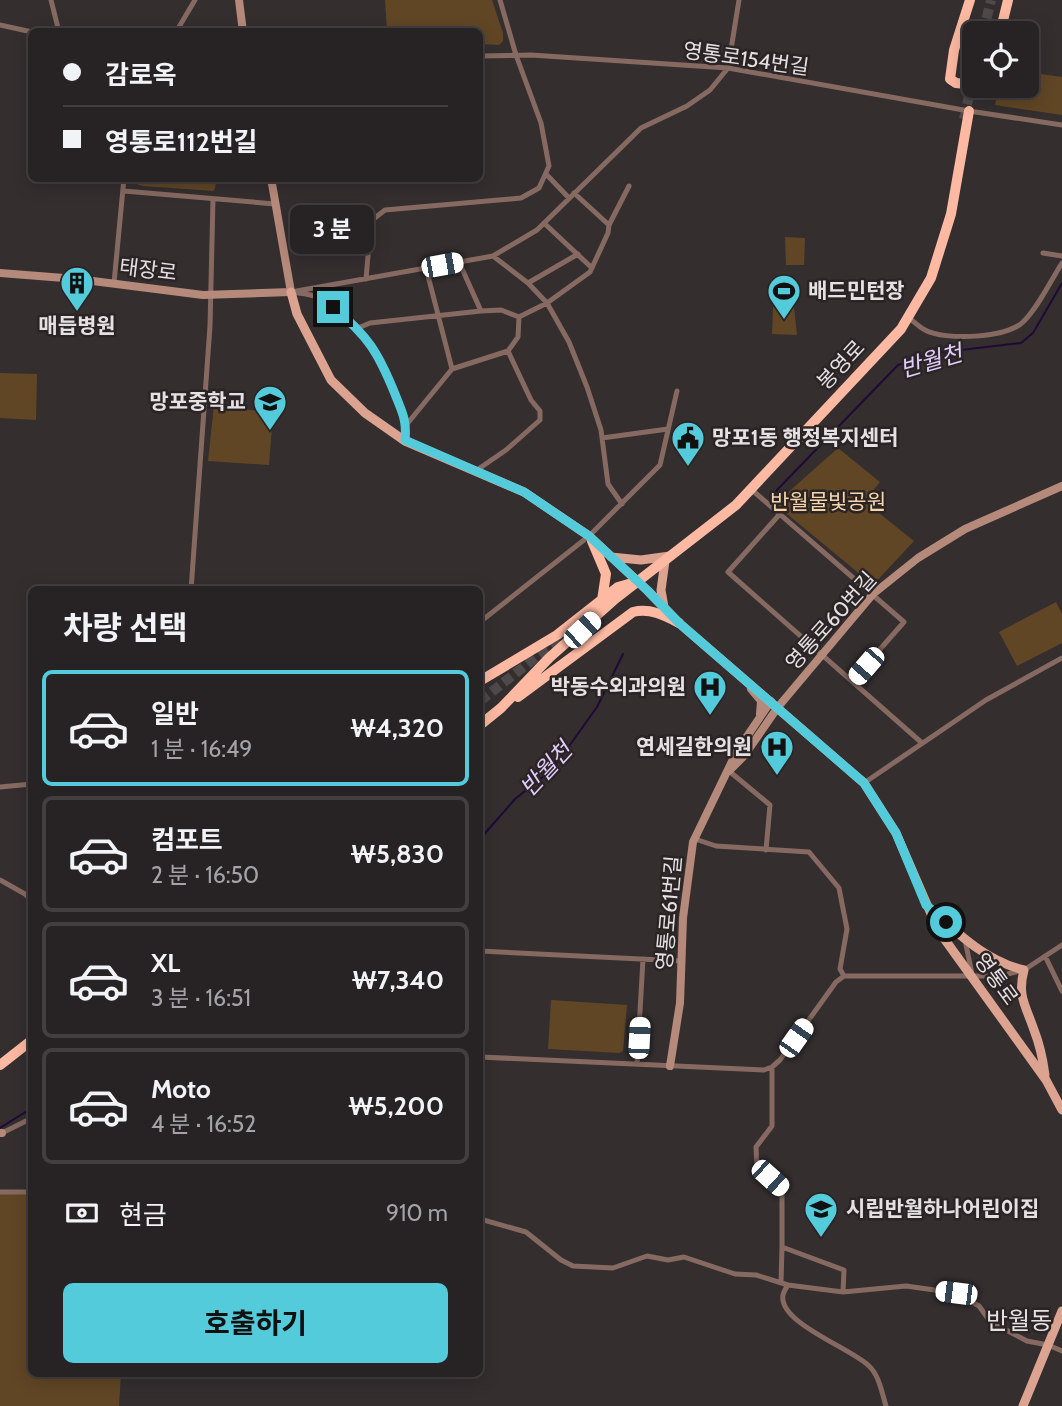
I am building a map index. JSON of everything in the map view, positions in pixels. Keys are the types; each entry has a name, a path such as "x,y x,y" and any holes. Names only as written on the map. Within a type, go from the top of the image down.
{"highway":[{"path":"963,21 970,0"},
{"path":"1003,21 1008,0"},
{"path":"962,25 954,50 950,79 962,84"},
{"name":"봉영로","path":"638,582 736,505 901,329 931,278 951,214 969,111"},
{"path":"591,538 606,574 602,600"},
{"path":"483,679 557,635 618,587 638,582"},
{"path":"501,708 549,659 615,599 638,582"},
{"path":"483,723 634,612 655,612 679,623"},
{"path":"0,1065 28,1043"}],"main road":[{"name":"영통로","path":"291,292 297,314 331,380 365,413 405,440 524,492 591,538 679,623 864,783 896,833 938,930 1046,1080 1062,1110"},
{"path":"608,556 641,560 668,558 661,583 665,609"},
{"path":"926,905 990,958 1006,966 1024,970 1020,985 1022,1000 1038,1043 1046,1080"},
{"path":"1057,1100 1062,1119"},
{"path":"1023,1406 1062,1311"}],"street":[{"path":"51,0 58,28"},
{"path":"178,28 195,0"},
{"path":"239,0 242,28"},
{"path":"366,279 372,221 385,210 521,198 539,188 546,174 549,166 541,122 516,55 500,0"},
{"path":"291,292 493,256 537,229 641,128 700,98 710,90 728,68 739,0"},
{"path":"0,26 28,31"},
{"name":"영통로154번길","path":"483,56 516,55 728,68 1062,125"},
{"path":"546,174 609,225"},
{"path":"114,283 124,182"},
{"name":"영통로","path":"272,182 291,292"},
{"path":"358,328 370,323 481,311 501,310 519,317 547,303 584,279 593,268 609,225 629,186"},
{"path":"124,191 275,204"},
{"path":"191,586 211,294 213,198"},
{"path":"544,223 593,268"},
{"path":"1043,253 1062,256"},
{"path":"528,283 578,254"},
{"path":"493,256 528,283 547,303 574,354 602,438 608,484 622,504"},
{"path":"459,262 481,311"},
{"path":"908,317 925,331 948,337 1013,329 1024,321 1062,263"},
{"path":"426,268 452,369"},
{"name":"태장로","path":"0,273 211,294 291,292"},
{"path":"291,292 317,295 358,328 380,359 407,424 405,440"},
{"path":"407,424 452,369 508,351 518,337 519,317"},
{"path":"477,470 506,450 540,420 540,411 531,400 508,351"},
{"path":"483,620 591,538 660,465 677,391"},
{"path":"602,438 668,429"},
{"name":"영통로60번길","path":"775,704 873,594 918,558 965,529 1062,486"},
{"path":"751,489 904,622 852,681"},
{"path":"779,515 728,572 922,743"},
{"path":"864,783 986,700 1062,658"},
{"path":"739,673 761,701 758,720"},
{"path":"729,771 737,751 758,720 775,704"},
{"path":"729,771 744,756 775,704"},
{"path":"729,771 770,805 766,850"},
{"name":"영통로61번길","path":"670,1066 680,1003 683,918 695,839 729,771"},
{"path":"0,787 28,784"},
{"path":"695,839 716,846 809,852 839,888 847,929 836,982"},
{"path":"0,880 28,897"},
{"path":"965,939 972,974"},
{"path":"483,1057 764,1070 780,1060 836,982 844,976 1000,976 1024,970 1062,945"},
{"path":"483,951 681,961"},
{"path":"1045,956 1062,991"},
{"path":"637,1064 643,959"},
{"path":"840,969 844,976"},
{"path":"772,1067 772,1126 756,1147 757,1167 782,1189 780,1283"},
{"path":"1,1133 28,1120"},
{"path":"0,1192 28,1192"},
{"path":"483,1220 526,1232 561,1260 573,1266 614,1268 647,1256 668,1259 684,1257 735,1274 757,1275 788,1285 843,1292 906,1286 956,1293 979,1306 989,1320 1027,1341 1062,1351"},
{"path":"782,1247 844,1270 843,1292"},
{"path":"788,1285 783,1296 784,1304 793,1316 826,1341 867,1363 874,1371 887,1406"}],"green space":[{"path":"385,0 492,0 503,41 499,45 483,44 483,28 387,28"},
{"path":"1039,74 1062,77 1062,115 995,105 996,98 1039,98"},
{"path":"216,182 214,191 142,186 134,183"},
{"path":"785,237 805,238 804,265 786,265"},
{"name":"배드민턴장","path":"773,307 794,307 797,335 772,334"},
{"path":"0,373 37,374 36,420 0,418"},
{"path":"214,405 273,413 269,465 208,461"},
{"name":"반월물빛공원","path":"838,448 880,482 864,501 914,541 873,585 775,504"},
{"path":"1056,602 1062,614 1062,643 1017,666 999,632"},
{"path":"551,1000 627,1005 623,1051 619,1053 548,1049"},
{"path":"0,1192 28,1192 28,1377 121,1377 119,1406 0,1406"}],"waterway":[{"name":"반월천","path":"776,491 898,365 944,352 1021,343 1033,333 1062,283"},
{"name":"반월천","path":"483,836 515,799 550,771 567,749 597,707 623,654"},
{"name":"반월천","path":"0,1128 28,1110"}],"tunnel":[{"path":"986,21 991,0"},
{"path":"964,119 969,98"},
{"path":"483,699 563,636"}],"place":[{"name":"매듭병원","path":"77,313"},
{"name":"배드민턴장","path":"784,321"},
{"name":"망포중학교","path":"270,432"},
{"name":"망포1동 행정복지센터","path":"688,468"},
{"name":"박동수외과의원","path":"710,717"},
{"name":"연세길한의원","path":"777,777"},
{"name":"시립반월하나어린이집","path":"821,1239"}],"district":[{"name":"반월동","path":"1019,1321"}],"route":[{"path":"333,307 358,328 374,347 407,424 405,440 524,492 589,536 679,623 864,783 896,833 926,905 946,922"}]}
